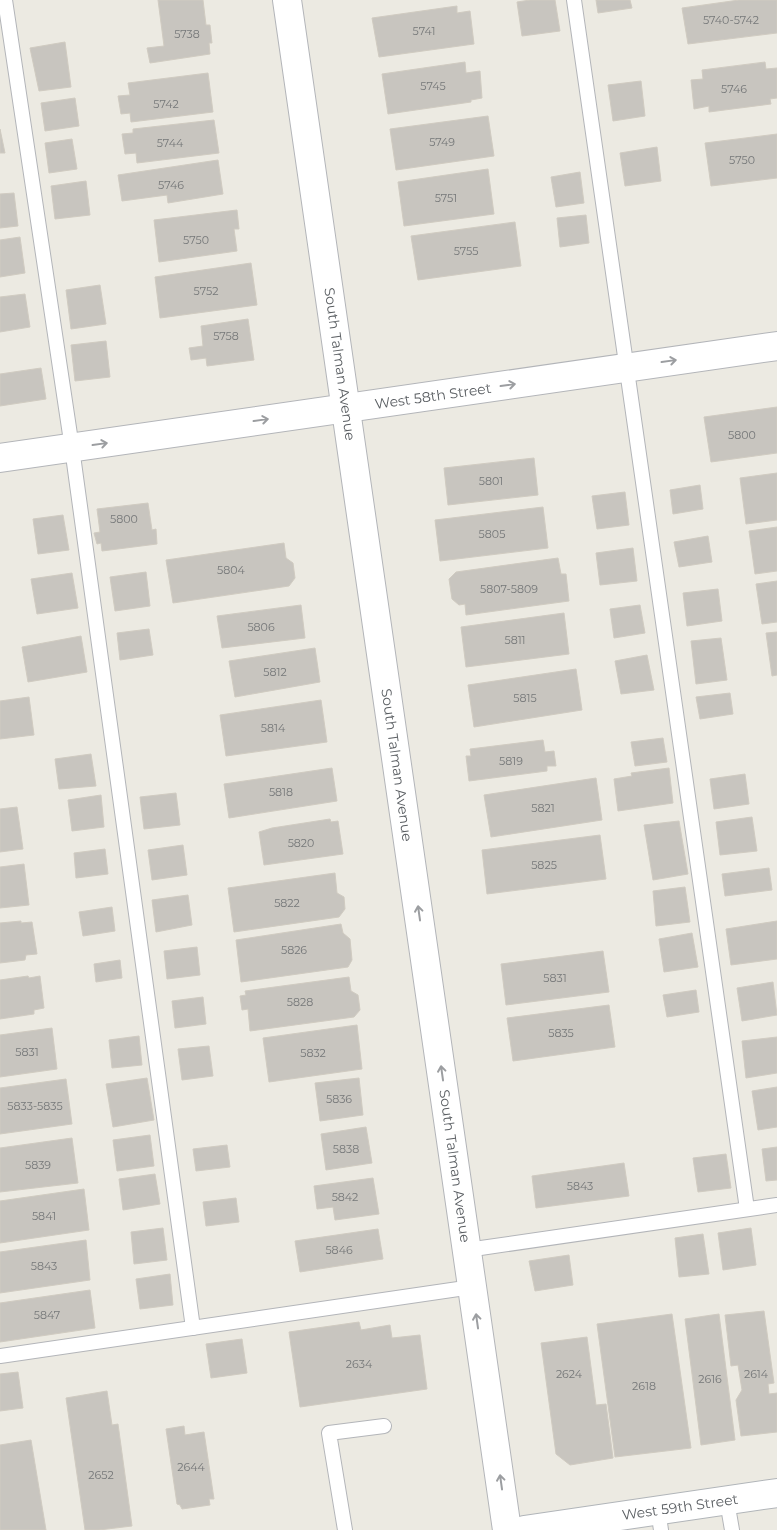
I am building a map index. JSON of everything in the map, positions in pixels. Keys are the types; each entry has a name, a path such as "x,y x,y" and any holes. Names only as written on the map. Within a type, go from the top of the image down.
{"street":[{"name":"South Talman Avenue","path":"287,0 507,1530"},
{"name":"West 58th Street","path":"0,458 777,346"},
{"name":"West 59th Street","path":"524,1530 659,1520 726,1501 777,1493"}],"lane":[{"path":"5,0 72,448 194,1328"},
{"path":"574,0 747,1209"},
{"path":"467,1250 777,1205"},
{"path":"0,1356 472,1286"},
{"path":"345,1530 329,1433 384,1426"},
{"path":"726,1501 732,1530"}],"building":[{"path":"158,0 203,0 206,25 210,25 212,43 209,43 210,54 150,63 147,48 164,46"},
{"path":"555,0 560,31 522,36 517,2"},
{"path":"596,0 630,0 632,8 598,13"},
{"path":"739,0 777,0 777,33 688,44 682,8"},
{"path":"457,6 457,13 470,11 474,44 379,57 372,18"},
{"path":"65,42 71,87 39,91 30,48"},
{"path":"465,62 466,73 480,71 482,98 471,100 471,102 388,114 382,74"},
{"path":"765,62 766,69 777,68 777,98 770,99 771,104 709,112 709,106 694,109 691,80 703,79 702,70"},
{"path":"208,73 213,112 131,122 130,113 121,114 118,96 130,95 128,83"},
{"path":"641,81 645,116 613,121 608,85"},
{"path":"75,98 79,126 45,131 41,103"},
{"path":"488,116 494,156 396,170 390,129"},
{"path":"214,120 219,153 137,163 136,153 125,154 122,134 133,133 133,129"},
{"path":"0,129 5,153 0,153"},
{"path":"777,134 777,178 711,186 705,143"},
{"path":"72,139 77,169 49,173 45,143"},
{"path":"657,147 661,181 625,186 620,153"},
{"path":"218,160 223,194 168,203 167,195 122,201 118,175"},
{"path":"488,169 494,214 404,226 398,182"},
{"path":"580,172 584,203 556,207 551,177"},
{"path":"86,181 90,215 55,219 51,186"},
{"path":"14,193 18,226 0,228 0,194"},
{"path":"237,210 239,229 234,229 237,251 159,262 154,220"},
{"path":"586,215 589,243 560,247 557,218"},
{"path":"515,222 521,266 418,280 411,236"},
{"path":"20,237 25,273 0,277 0,240"},
{"path":"251,263 257,305 160,318 155,277"},
{"path":"100,285 106,324 71,329 66,290"},
{"path":"25,294 30,327 0,332 0,297"},
{"path":"248,319 254,360 207,366 206,358 191,360 189,348 203,346 201,326"},
{"path":"106,341 110,377 75,381 71,345"},
{"path":"41,368 46,399 0,406 0,374"},
{"path":"777,407 777,453 711,462 704,417"},
{"path":"534,458 538,495 448,505 444,468"},
{"path":"777,473 777,520 746,524 740,478"},
{"path":"700,485 703,509 673,514 670,490"},
{"path":"625,492 629,525 597,529 592,496"},
{"path":"148,503 152,530 156,529 157,544 102,551 101,543 97,544 94,533 100,532 97,509"},
{"path":"543,507 548,548 440,561 435,520"},
{"path":"63,515 69,550 38,554 33,519"},
{"path":"777,527 777,571 755,574 749,531"},
{"path":"708,536 712,562 679,567 674,542"},
{"path":"284,543 286,558 293,563 295,578 289,586 173,603 166,560"},
{"path":"633,548 637,581 600,585 596,553"},
{"path":"558,558 561,574 566,574 569,601 466,615 465,604 459,605 452,599 449,579 456,572"},
{"path":"146,572 150,606 115,611 110,577"},
{"path":"72,573 78,608 37,614 31,579"},
{"path":"777,581 777,622 762,624 756,584"},
{"path":"718,589 722,621 687,626 683,593"},
{"path":"301,605 305,638 222,648 217,616"},
{"path":"640,605 645,633 614,638 610,609"},
{"path":"564,613 569,654 466,667 461,627"},
{"path":"149,629 153,655 120,660 117,633"},
{"path":"777,632 777,675 772,676 766,633"},
{"path":"81,636 87,672 28,682 22,647"},
{"path":"721,638 727,680 696,684 691,641"},
{"path":"315,648 320,682 235,697 229,661"},
{"path":"647,655 654,690 621,694 615,661"},
{"path":"576,669 582,710 474,727 468,685"},
{"path":"730,693 733,714 700,719 696,697"},
{"path":"29,697 34,735 0,739 0,701"},
{"path":"321,700 327,742 226,756 220,715"},
{"path":"663,738 667,762 635,766 631,742"},
{"path":"543,740 545,752 554,751 556,766 547,766 547,771 469,781 466,756 471,756 470,749"},
{"path":"91,754 96,786 59,789 55,759"},
{"path":"332,768 337,801 229,818 224,784"},
{"path":"669,768 673,803 618,811 614,779 632,776 631,773"},
{"path":"745,774 749,804 714,809 710,779"},
{"path":"596,778 602,820 491,837 484,795"},
{"path":"176,793 180,825 144,829 140,797"},
{"path":"101,795 104,827 72,831 68,800"},
{"path":"17,807 23,849 0,852 0,809"},
{"path":"752,817 757,851 720,855 716,822"},
{"path":"330,819 331,822 338,821 343,854 264,865 259,832 272,828"},
{"path":"679,821 688,874 653,880 644,825"},
{"path":"600,835 606,879 487,894 482,850"},
{"path":"183,845 187,875 152,880 148,850"},
{"path":"105,849 108,874 76,878 74,853"},
{"path":"24,864 29,905 0,908 0,867"},
{"path":"769,868 772,890 725,896 722,874"},
{"path":"335,873 337,893 344,897 345,909 339,917 234,932 228,888"},
{"path":"685,887 690,922 656,926 653,891"},
{"path":"188,895 192,925 156,932 152,900"},
{"path":"112,907 115,931 83,936 79,912"},
{"path":"21,921 21,923 32,922 37,954 26,955 25,960 0,963 0,923"},
{"path":"777,921 777,959 731,965 726,929"},
{"path":"341,924 343,933 350,939 352,960 348,967 241,982 236,940"},
{"path":"692,933 698,967 664,972 659,939"},
{"path":"197,947 200,975 167,979 164,951"},
{"path":"603,951 609,992 506,1005 501,964"},
{"path":"120,960 122,978 96,982 94,964"},
{"path":"28,976 29,978 40,976 44,1008 34,1010 34,1014 0,1019 0,980"},
{"path":"349,977 351,991 358,995 360,1010 354,1017 250,1031 248,1009 242,1010 240,996 246,995 245,991"},
{"path":"773,982 777,1015 742,1021 737,988"},
{"path":"696,990 699,1012 667,1017 663,995"},
{"path":"203,997 206,1024 175,1028 172,1001"},
{"path":"609,1005 615,1047 513,1061 507,1018"},
{"path":"357,1025 362,1069 269,1082 263,1038"},
{"path":"52,1028 57,1069 0,1077 0,1035"},
{"path":"139,1036 142,1065 112,1068 109,1040"},
{"path":"777,1037 777,1073 746,1078 742,1041"},
{"path":"209,1046 213,1076 182,1080 178,1049"},
{"path":"147,1078 154,1120 113,1127 106,1084"},
{"path":"359,1078 363,1115 320,1121 315,1083"},
{"path":"66,1079 72,1124 0,1134 0,1088"},
{"path":"777,1087 777,1127 758,1130 752,1091"},
{"path":"366,1127 372,1163 326,1170 321,1134"},
{"path":"150,1135 154,1166 117,1171 113,1140"},
{"path":"72,1138 78,1183 0,1192 0,1148"},
{"path":"227,1145 230,1167 196,1171 193,1149"},
{"path":"777,1147 777,1180 766,1181 762,1149"},
{"path":"726,1154 731,1188 698,1192 693,1158"},
{"path":"624,1163 629,1196 536,1208 532,1176"},
{"path":"155,1174 160,1204 123,1210 119,1179"},
{"path":"373,1178 379,1214 335,1220 333,1207 317,1209 314,1186"},
{"path":"84,1189 89,1230 0,1243 0,1201"},
{"path":"236,1198 239,1222 206,1226 203,1202"},
{"path":"163,1228 167,1260 134,1264 131,1232"},
{"path":"751,1228 756,1265 723,1270 718,1233"},
{"path":"378,1229 383,1259 300,1272 295,1241"},
{"path":"703,1234 709,1274 679,1277 675,1238"},
{"path":"86,1240 90,1280 0,1293 0,1252"},
{"path":"569,1255 573,1285 535,1291 529,1261"},
{"path":"170,1274 173,1305 140,1309 136,1279"},
{"path":"90,1290 95,1328 0,1342 0,1303"},
{"path":"764,1311 774,1383 768,1384 769,1394 777,1393 777,1432 741,1436 736,1400 742,1390 738,1365 731,1366 725,1315"},
{"path":"672,1314 691,1448 615,1457 597,1324"},
{"path":"719,1314 735,1440 701,1445 685,1319"},
{"path":"359,1322 361,1330 390,1325 392,1338 420,1335 427,1389 300,1407 289,1332"},
{"path":"587,1337 596,1405 606,1404 613,1458 570,1465 556,1454 541,1343"},
{"path":"242,1339 247,1373 211,1378 206,1344"},
{"path":"18,1372 23,1408 0,1411 0,1374"},
{"path":"107,1391 112,1425 118,1424 132,1526 85,1530 66,1398"},
{"path":"184,1426 185,1435 204,1432 214,1499 209,1499 210,1505 182,1509 177,1504 166,1429"},
{"path":"31,1440 46,1530 0,1530 0,1445"}]}
